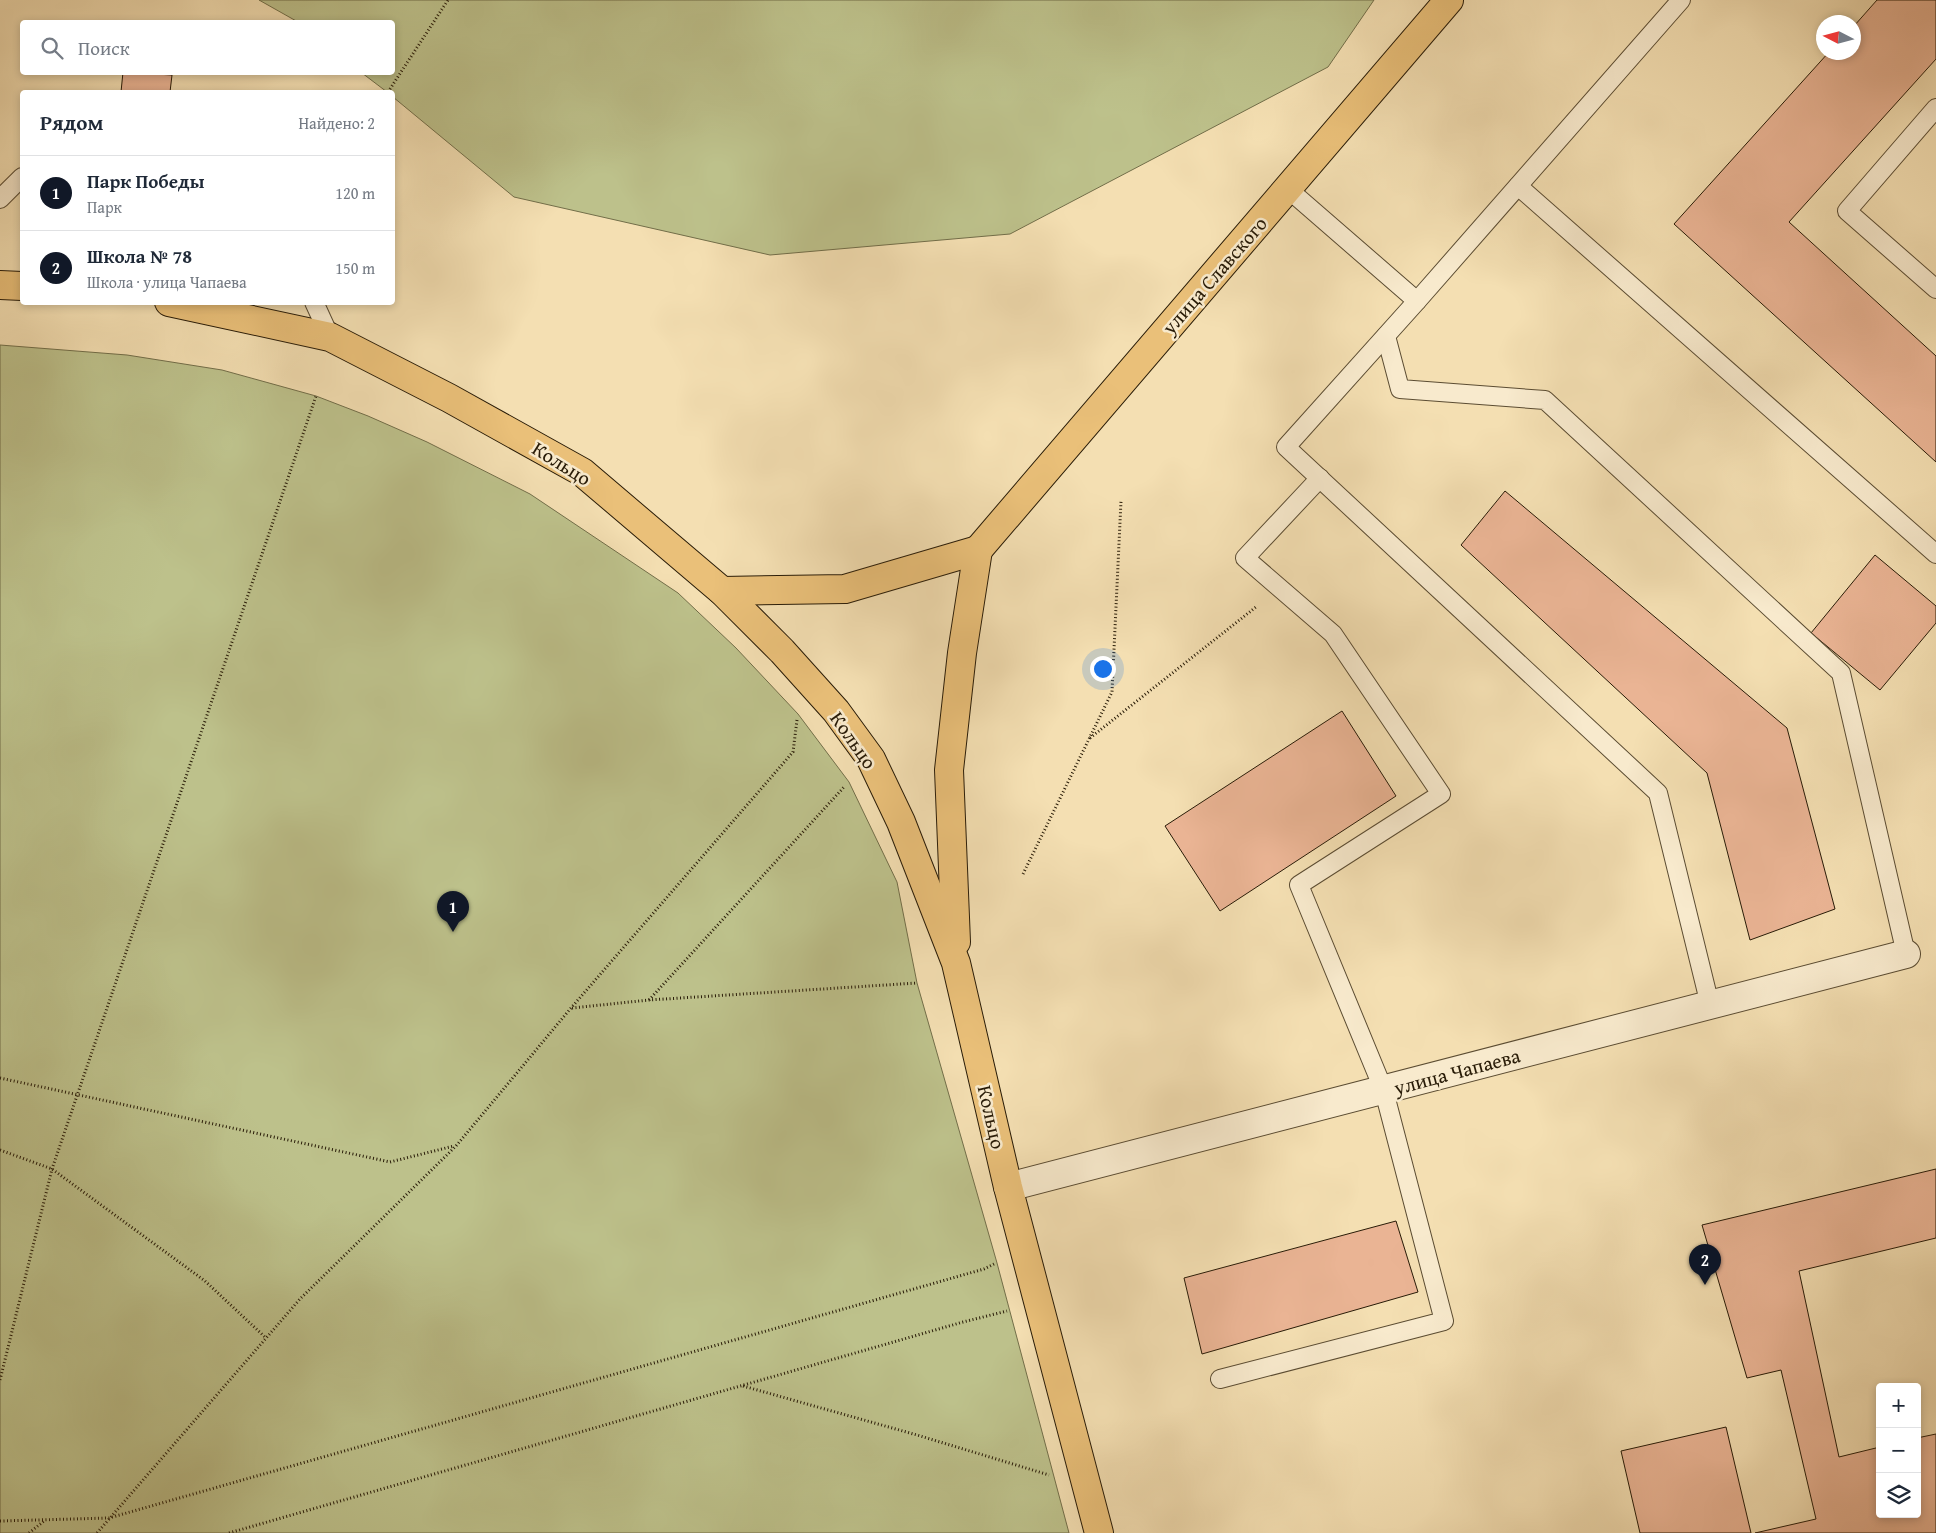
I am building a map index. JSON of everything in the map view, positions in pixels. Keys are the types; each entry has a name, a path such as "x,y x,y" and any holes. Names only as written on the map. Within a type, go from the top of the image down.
{"main road":[{"name":"улица Славского","path":"978,550 1450,0"},
{"path":"0,285 20,286"},
{"name":"Кольцо","path":"183,305 330,337 449,398 582,472 722,591 782,651 836,711 871,760 901,822 956,964 1008,1187 1099,1533"},
{"path":"722,591 845,589 978,550 962,653 949,770 956,964"}],"street":[{"name":"улица Чапаева","path":"1008,1187 1384,1091 1906,954"}],"lane":[{"path":"1681,0 1286,447 1658,793 1710,1005"},
{"path":"1936,108 1847,211 1936,289"},
{"path":"0,199 20,179"},
{"path":"1518,186 1936,554"},
{"path":"1288,189 1416,301"},
{"path":"315,305 330,337"},
{"path":"1386,336 1400,389 1545,400 1841,673 1906,954"},
{"path":"1220,1380 1444,1321 1384,1091 1299,885 1441,794 1333,634 1245,558 1320,478"}],"path":[{"path":"389,90 448,0"},
{"path":"0,1380 52,1169 316,396"},
{"path":"1023,874 1112,692 1121,500"},
{"path":"1089,739 1280,588"},
{"path":"97,1533 300,1299 456,1146 571,1008 793,752 798,714"},
{"path":"649,1000 849,782"},
{"path":"571,1008 649,1000 917,983"},
{"path":"0,1078 390,1162 456,1146"},
{"path":"0,1150 52,1169 204,1281 266,1338"},
{"path":"0,1521 109,1518 984,1269 997,1263"},
{"path":"229,1533 963,1322 1010,1311"},
{"path":"742,1386 917,1435 1054,1477"},
{"path":"29,1533 45,1521"}],"green space":[{"path":"259,0 1374,0 1328,67 1010,234 770,255 514,197 395,99 395,90 384,90 365,75 395,75 395,20 294,20"},
{"path":"0,345 127,355 222,370 316,396 427,442 530,494 678,593 736,648 798,714 849,782 897,882 917,983 997,1263 1069,1533 0,1533"}],"building":[{"path":"1877,0 1936,0 1936,59 1789,222 1936,356 1936,462 1674,224 1822,60 1861,60 1861,18"},
{"path":"123,75 172,75 170,90 121,90"},
{"path":"1505,491 1787,728 1835,909 1750,940 1707,773 1461,545"},
{"path":"1875,555 1936,606 1936,623 1880,690 1811,633"},
{"path":"1342,711 1396,796 1220,911 1165,826"},
{"path":"1936,1169 1936,1238 1799,1271 1839,1457 1876,1448 1876,1518 1921,1518 1921,1437 1936,1434 1936,1533 1755,1533 1816,1519 1781,1370 1747,1378 1702,1225"},
{"path":"1396,1221 1418,1292 1202,1354 1184,1278"},
{"path":"1726,1427 1751,1533 1640,1533 1621,1451"}],"place":[{"name":"Парк Победы","path":"453,932"},
{"name":"Школа № 78","path":"1705,1285"}]}
